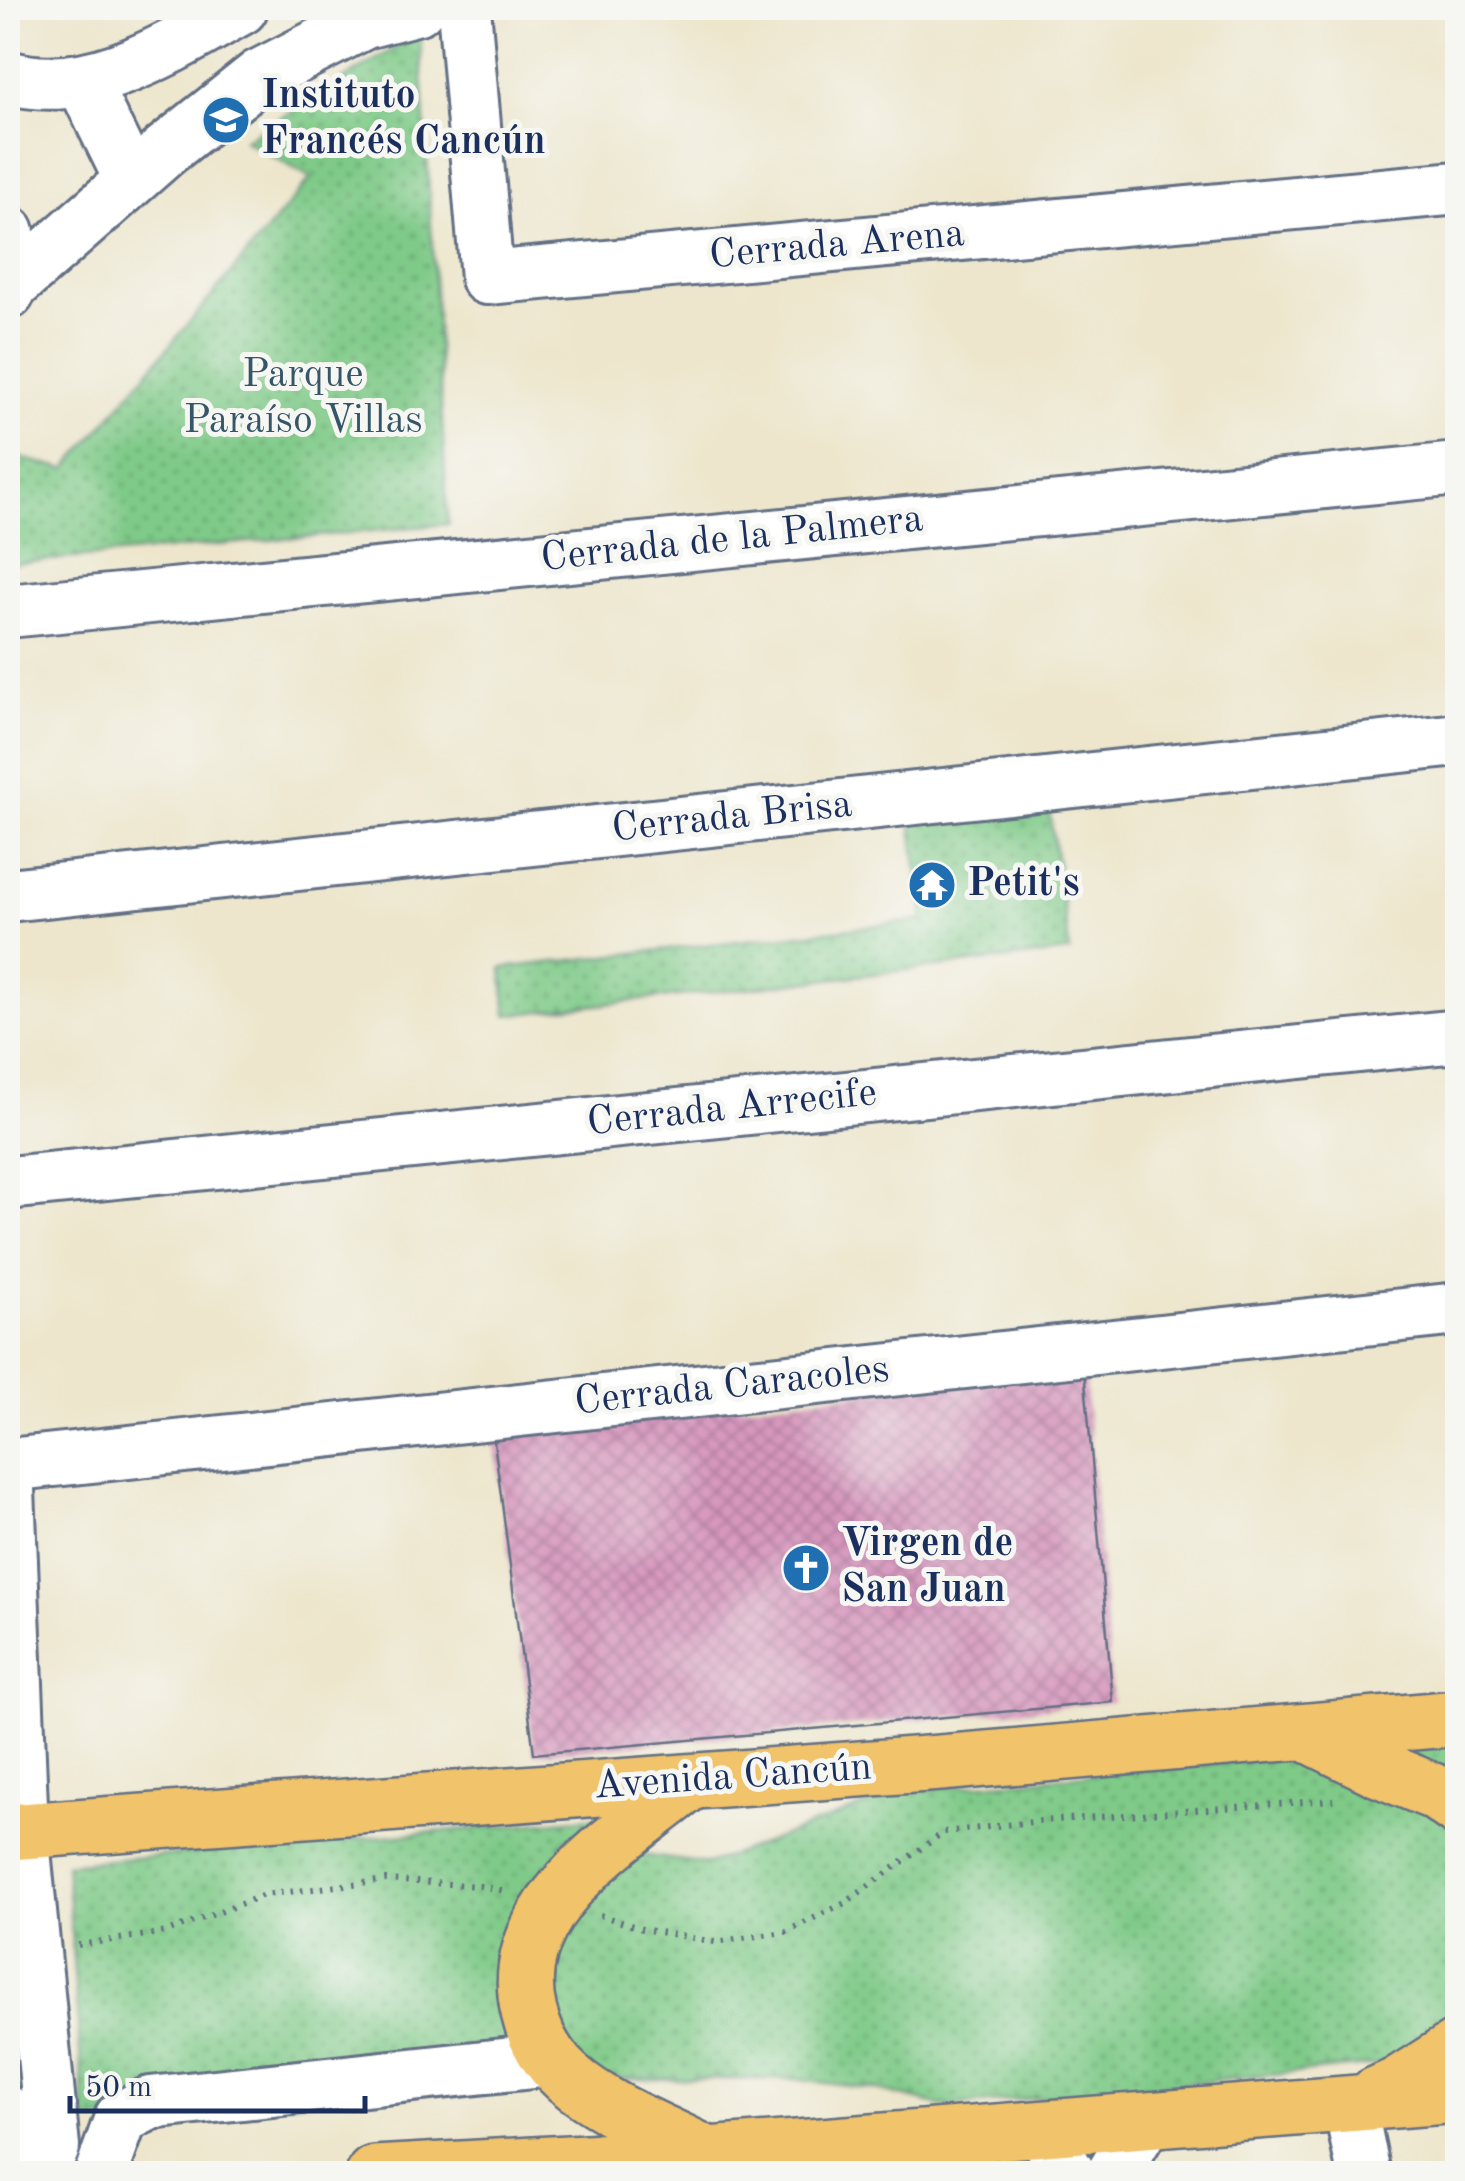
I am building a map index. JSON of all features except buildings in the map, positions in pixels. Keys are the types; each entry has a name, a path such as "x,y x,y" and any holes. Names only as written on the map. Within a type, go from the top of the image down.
{"main road":[{"name":"Avenida Cancún","path":"15,1831 690,1782 1458,1718"},
{"path":"1306,1733 1435,1792 1458,1808"},
{"path":"690,1782 580,1870 536,1932 524,1970 524,1990 539,2042 551,2060 590,2094 710,2164"},
{"path":"1350,2106 1398,2085 1458,2046"},
{"path":"376,2173 1055,2152 1145,2122 1458,2095"}],"street":[{"path":"8,77 26,83 82,80 150,58 241,8"},
{"path":"8,290 132,180 259,76 365,22 418,8"},
{"name":"Cerrada Arena","path":"464,8 487,278 1458,188"},
{"path":"82,80 132,180"},
{"path":"8,232 8,290"},
{"name":"Cerrada de la Palmera","path":"8,611 1458,469"},
{"name":"Cerrada Brisa","path":"8,895 1458,740"},
{"name":"Cerrada Arrecife","path":"8,1183 1458,1036"},
{"name":"Cerrada Caracoles","path":"8,1464 1458,1308"},
{"path":"8,1489 15,1831 34,1951 53,2147 42,2174"},
{"path":"101,2174 121,2118 150,2103 551,2060"},
{"path":"1350,2106 1364,2174"},
{"path":"8,2113 15,2174"},
{"path":"1113,2174 1145,2122"}],"path":[{"path":"34,1951 167,1932 264,1895 386,1880 480,1886 556,1901 642,1929 715,1942 785,1932 815,1918 845,1903 944,1832 1339,1799"}],"green space":[{"name":"Parque Paraíso Villas","path":"420,33 448,524 8,564 8,455 66,469 311,178 244,140"},
{"path":"1048,802 1070,952 507,1015 502,968 924,920 910,812"},
{"path":"1457,1742 1457,2057 946,2107 873,2089 793,2079 533,2079 85,2121 66,1864 602,1817 559,1844 708,1864 904,1791"}],"place":[{"name":"Instituto Francés Cancún","path":"226,120"},
{"name":"Petit's","path":"932,885"},
{"name":"Virgen de San Juan","path":"806,1568"}]}
